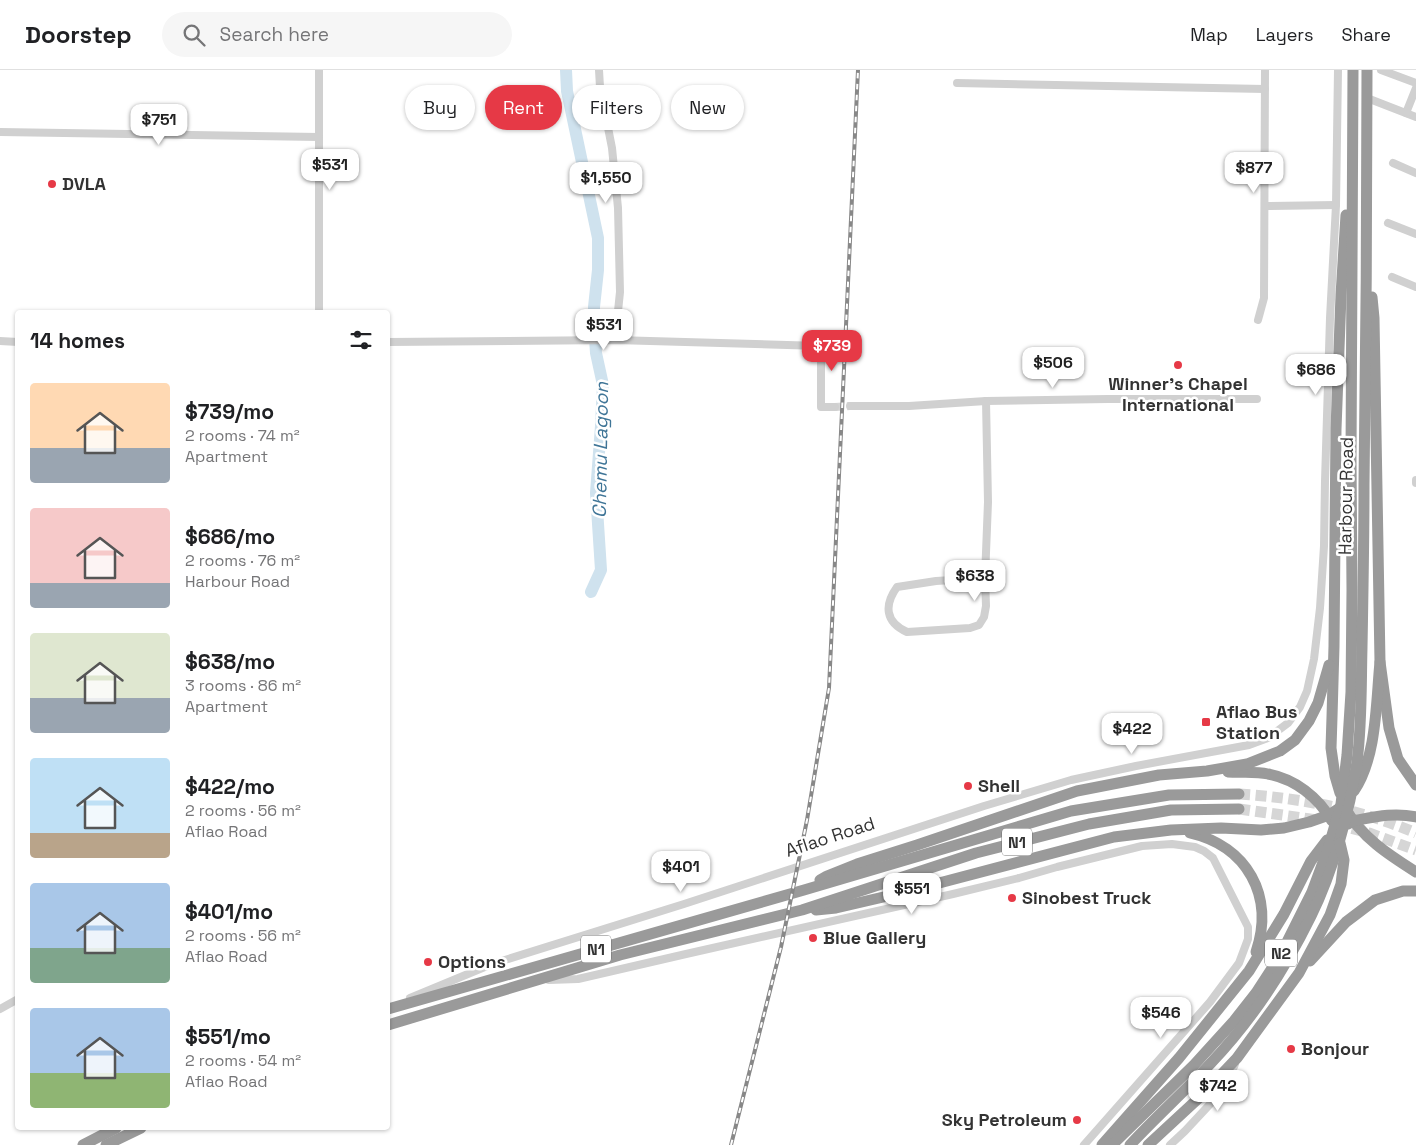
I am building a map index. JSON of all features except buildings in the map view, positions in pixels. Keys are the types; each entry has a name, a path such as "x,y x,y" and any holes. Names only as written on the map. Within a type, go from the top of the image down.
{"highway":[{"name":"Harbour Road","path":"1307,913 1340,804 1350,717 1352,649 1353,70"},
{"name":"Harbour Road","path":"1307,913 1324,886 1338,848 1357,762 1360,728 1365,408 1367,70"},
{"path":"1353,182 1345,220 1338,363 1331,748 1344,805 1352,821 1378,847 1416,872"},
{"path":"802,910 813,911 836,908 905,892 1114,837 1171,830 1221,828 1261,830 1284,828 1329,815 1344,805 1359,784 1367,766 1373,732 1380,662 1374,318 1366,271"},
{"path":"804,890 826,876 857,864 1077,791 1159,775 1207,771 1248,764 1280,751 1295,740 1309,721 1318,703 1334,646"},
{"path":"1380,662 1389,728 1398,759 1416,784"},
{"path":"1207,771 1267,774 1296,783 1314,797 1329,815 1338,830 1344,860 1341,884 1330,915 1299,973"},
{"name":"Aflao Road","path":"390,1007 804,890 1071,811 1169,795 1239,794"},
{"name":"N1","path":"390,1024 638,951 802,910 976,853 1089,824 1171,810 1238,809"},
{"path":"1102,1145 1190,1044 1249,971 1284,914 1311,861 1324,844 1338,830 1352,821 1387,815 1404,815 1416,818"},
{"path":"1171,830 1192,833 1212,839 1234,853 1250,873 1258,888 1263,912 1262,929 1249,971"},
{"path":"1148,1145 1201,1096 1237,1058 1299,973 1346,922 1375,900 1403,891 1416,891"},
{"name":"N2","path":"1112,1145 1133,1136 1234,1021 1256,993 1307,913"},
{"path":"83,1145 112,1130"},
{"path":"106,1145 137,1130"}],"street":[{"path":"319,70 319,310"},
{"path":"598,70 612,148 618,208 620,292 615,340"},
{"path":"1258,320 1264,298 1265,70"},
{"name":"Harbour Road","path":"1288,723 1300,707 1307,691 1314,659 1320,608 1324,546 1330,318 1336,205 1338,70"},
{"path":"1381,70 1416,83"},
{"path":"957,83 1266,89"},
{"path":"1406,113 1416,88"},
{"path":"1367,98 1416,117"},
{"path":"0,132 319,137"},
{"path":"1393,163 1416,173"},
{"path":"1265,206 1336,205"},
{"path":"1388,223 1416,234"},
{"path":"1392,278 1416,287"},
{"path":"390,342 615,340 821,346 821,407 836,407"},
{"path":"0,342 15,342"},
{"path":"850,406 909,406 986,401 1257,399"},
{"path":"985,578 936,581 897,587 890,596 887,609 891,620 898,628 907,632 970,628 979,625 984,617 986,606 985,578 988,502 986,401"},
{"name":"Aflao Road","path":"390,1007 492,964 684,904 984,806 1071,780 1248,745 1268,738 1288,723"},
{"path":"537,980 578,979 953,894 1142,846 1172,844 1195,847 1213,858 1248,927 1248,939 1239,963 1210,1002 1084,1145"},
{"path":"0,1009 15,1002"},
{"path":"1170,1145 1226,1087 1237,1058"}],"waterway":[{"name":"Chemu Lagoon","path":"566,70 567,91 598,238 598,270 594,307 596,353 603,385 596,493 601,570 591,592"}],"tunnel":[{"path":"835,407 850,406"},
{"path":"1239,794 1285,798 1329,806 1373,817 1416,833"},
{"path":"1239,809 1318,820"},
{"path":"1336,824 1369,833 1416,850"}],"railway":[{"path":"731,1145 781,947 807,820 829,688 858,70"}],"place":[{"name":"DVLA","path":"52,184"},
{"name":"Winner's Chapel International","path":"1178,365"},
{"name":"Aflao Bus Station","path":"1206,722"},
{"name":"Shell","path":"968,786"},
{"name":"Sinobest Truck","path":"1012,898"},
{"name":"Blue Gallery","path":"813,938"},
{"name":"Options","path":"428,962"},
{"name":"Bonjour","path":"1291,1049"},
{"name":"Sky Petroleum","path":"1077,1120"}]}
